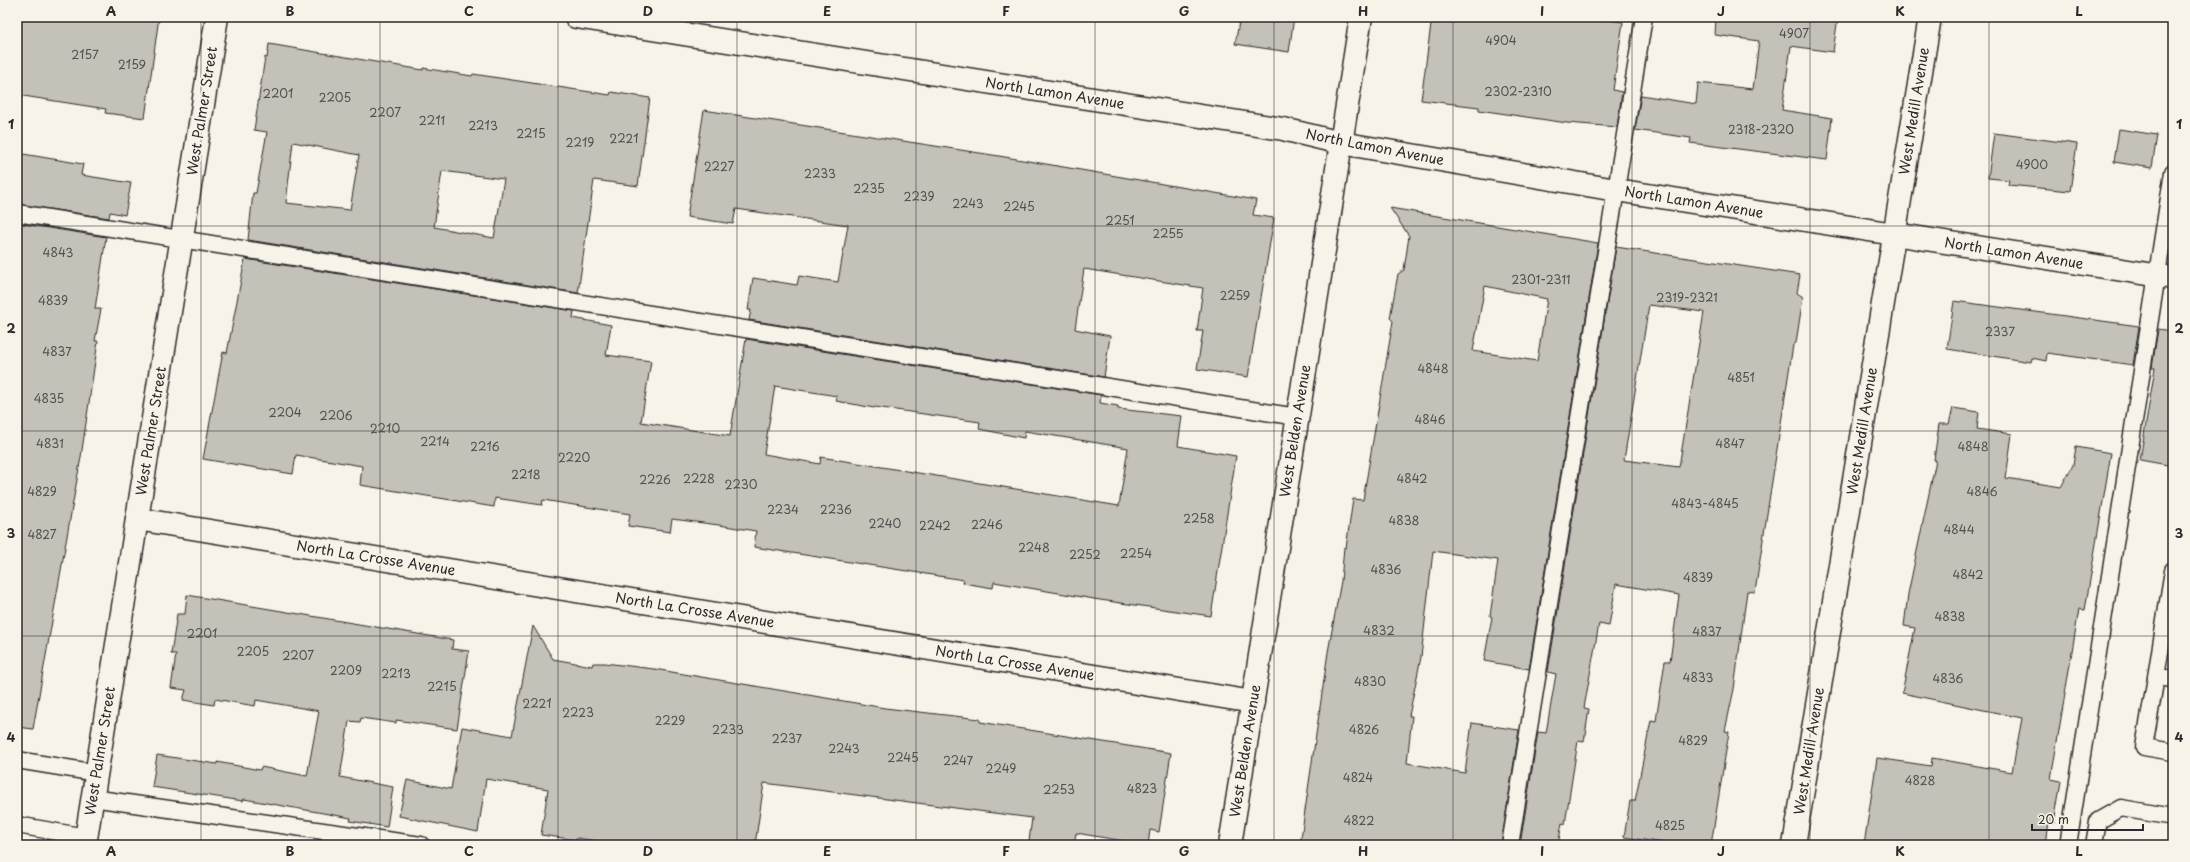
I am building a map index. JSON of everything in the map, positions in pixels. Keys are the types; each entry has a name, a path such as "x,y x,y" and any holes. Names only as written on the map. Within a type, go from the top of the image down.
{"street":[{"name":"West Palmer Street","path":"85,841 217,17"},
{"name":"North Lamon Avenue","path":"576,17 1283,129 1341,143 1616,190 2165,277"},
{"name":"West Belden Avenue","path":"1230,845 1254,702 1297,417 1361,17"},
{"name":"West Medill Avenue","path":"1794,845 1930,17"},
{"name":"North La Crosse Avenue","path":"137,519 1254,702"}],"lane":[{"path":"1510,845 1644,17"},
{"path":"2068,845 2165,277 2173,172"},
{"path":"17,213 1297,417"},
{"path":"2173,570 2144,747 2173,752"},
{"path":"2156,677 2173,679"},
{"path":"17,760 97,773"},
{"path":"92,798 421,845"},
{"path":"2094,845 2098,821 2121,808 2173,817"},
{"path":"17,825 85,841"}],"building":[{"path":"17,17 159,17 145,118 105,113 106,109 17,95"},
{"path":"1240,17 1294,17 1289,52 1235,44"},
{"path":"1432,17 1585,17 1623,22 1613,90 1622,92 1617,127 1567,123 1479,110 1479,107 1421,100"},
{"path":"1716,17 1838,17 1833,52 1791,46 1782,110 1832,118 1827,160 1690,143 1691,138 1635,130 1641,95 1696,104 1698,83 1753,89 1759,41 1715,35"},
{"path":"269,44 423,70 423,68 472,76 473,74 610,95 611,92 650,98 638,186 594,180 578,293 248,240 253,193 256,193 267,132 254,130 265,57 267,58","holes":["293,142 359,155 350,210 286,203","442,171 504,179 494,238 434,227"]},
{"path":"704,110 999,156 1256,200 1253,215 1274,218 1248,377 1197,369 1203,331 1197,331 1203,288 1084,269 1075,329 1110,336 1104,377 749,320 751,310 748,310 753,278 797,285 799,276 838,282 848,225 736,209 733,224 687,217"},
{"path":"2119,129 2157,135 2152,168 2114,162"},
{"path":"1994,133 2077,144 2070,191 2008,185 2009,180 1988,178"},
{"path":"17,153 83,164 81,175 131,183 125,215 110,212 109,218 17,204"},
{"path":"1390,208 1598,243 1529,669 1484,661 1492,617 1490,616 1498,560 1433,551 1421,657 1409,716 1412,716 1407,763 1465,773 1472,723 1519,730 1501,845 1300,845 1328,652 1341,581 1344,547 1346,548 1353,499 1363,500 1393,321 1390,318 1398,274 1404,270 1409,236","holes":["1485,286 1547,299 1537,361 1473,351"]},
{"path":"17,223 106,237 95,309 101,309 95,341 98,341 81,457 33,729 17,727"},
{"path":"1616,247 1800,275 1797,293 1803,297 1796,343 1793,345 1755,592 1747,591 1734,689 1725,731 1729,732 1711,845 1677,845 1624,837 1630,801 1635,801 1651,720 1656,721 1665,661 1670,661 1679,595 1616,584 1609,626 1599,624 1584,708 1589,709 1584,742 1578,741 1565,824 1562,823 1558,845 1520,845 1538,732 1546,733 1556,674 1548,672","holes":["1649,305 1704,312 1679,467 1624,460"]},
{"path":"245,259 574,311 573,318 611,325 606,355 651,361 641,422 730,436 746,339 1101,395 1100,403 1118,406 1118,409 1182,416 1178,446 1236,456 1211,616 1100,600 994,582 993,588 963,583 964,580 754,547 756,531 719,525 672,519 670,532 628,526 630,514 543,500 542,505 495,498 494,507 360,485 362,466 296,455 293,474 203,459 223,352 227,353","holes":["775,386 837,396 836,401 874,408 980,422 979,429 1024,438 1025,431 1128,448 1119,506 821,457 820,464 764,454"]},
{"path":"1954,301 2139,326 2133,365 2047,353 2046,361 2032,358 2031,362 1947,349"},
{"path":"2158,329 2173,331 2173,466 2140,460 2155,368 2152,368"},
{"path":"1953,408 1979,412 1977,429 2012,434 2006,478 2061,487 2073,465 2076,447 2111,453 2085,610 2079,609 2051,779 2061,781 2054,823 2049,822 2046,845 1864,845 1877,758 1931,766 1932,758 2012,772 2022,718 1902,693 1915,628 1904,626 1908,594 1936,460 1934,460 1939,424 1949,424"},
{"path":"187,595 453,640 452,649 469,651 457,729 396,720 396,723 361,718 360,722 349,721 340,777 393,787 387,827 350,821 351,818 244,799 243,801 152,787 157,755 217,764 217,762 260,770 261,767 307,776 319,711 256,700 255,706 215,699 214,705 183,700 186,690 171,688 176,654 171,654 177,614 185,614"},
{"path":"533,626 553,659 592,666 593,663 605,663 654,669 885,708 980,719 980,722 1171,753 1159,832 1150,830 1148,845 1076,833 1074,845 1052,845 1029,841 1032,818 764,783 755,845 623,845 577,838 577,840 541,835 548,789 486,779 478,832 399,816 407,780 451,789 462,727 512,736"}]}
